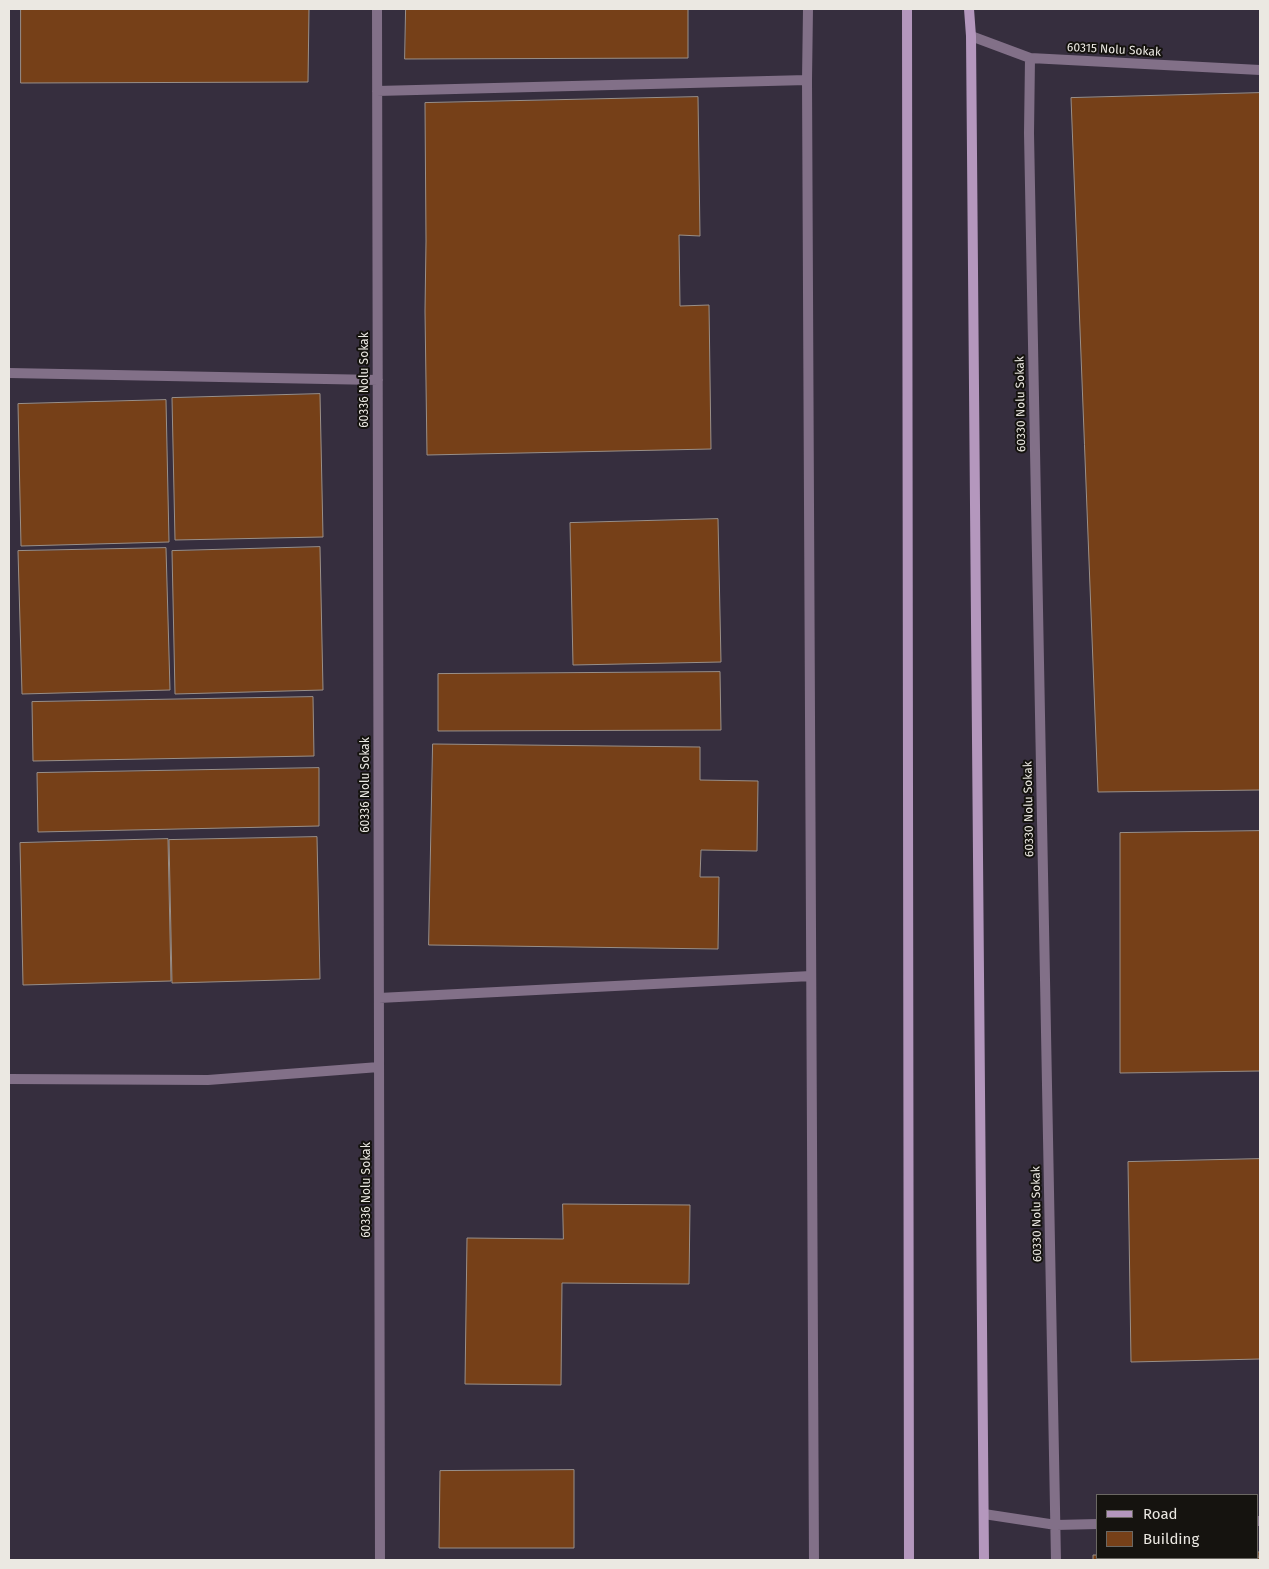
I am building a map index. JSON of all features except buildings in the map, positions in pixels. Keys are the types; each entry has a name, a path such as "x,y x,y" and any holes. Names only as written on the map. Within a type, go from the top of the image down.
{"street":[{"name":"60336 Nolu Sokak","path":"377,9 380,1560"},
{"path":"808,9 814,1560"},
{"path":"907,9 909,1560"},
{"path":"969,9 984,1560"},
{"name":"60315 Nolu Sokak","path":"970,36 1030,58 1260,70"},
{"name":"60330 Nolu Sokak","path":"1030,58 1029,143 1056,1560"},
{"path":"377,91 807,80"},
{"path":"9,373 378,380"},
{"path":"379,998 811,976"},
{"path":"9,1079 208,1080 379,1068"},
{"path":"984,1514 1056,1525 1096,1524"}],"shaded area":[{"path":"9,9 1260,9 1260,1560 9,1560"}]}
